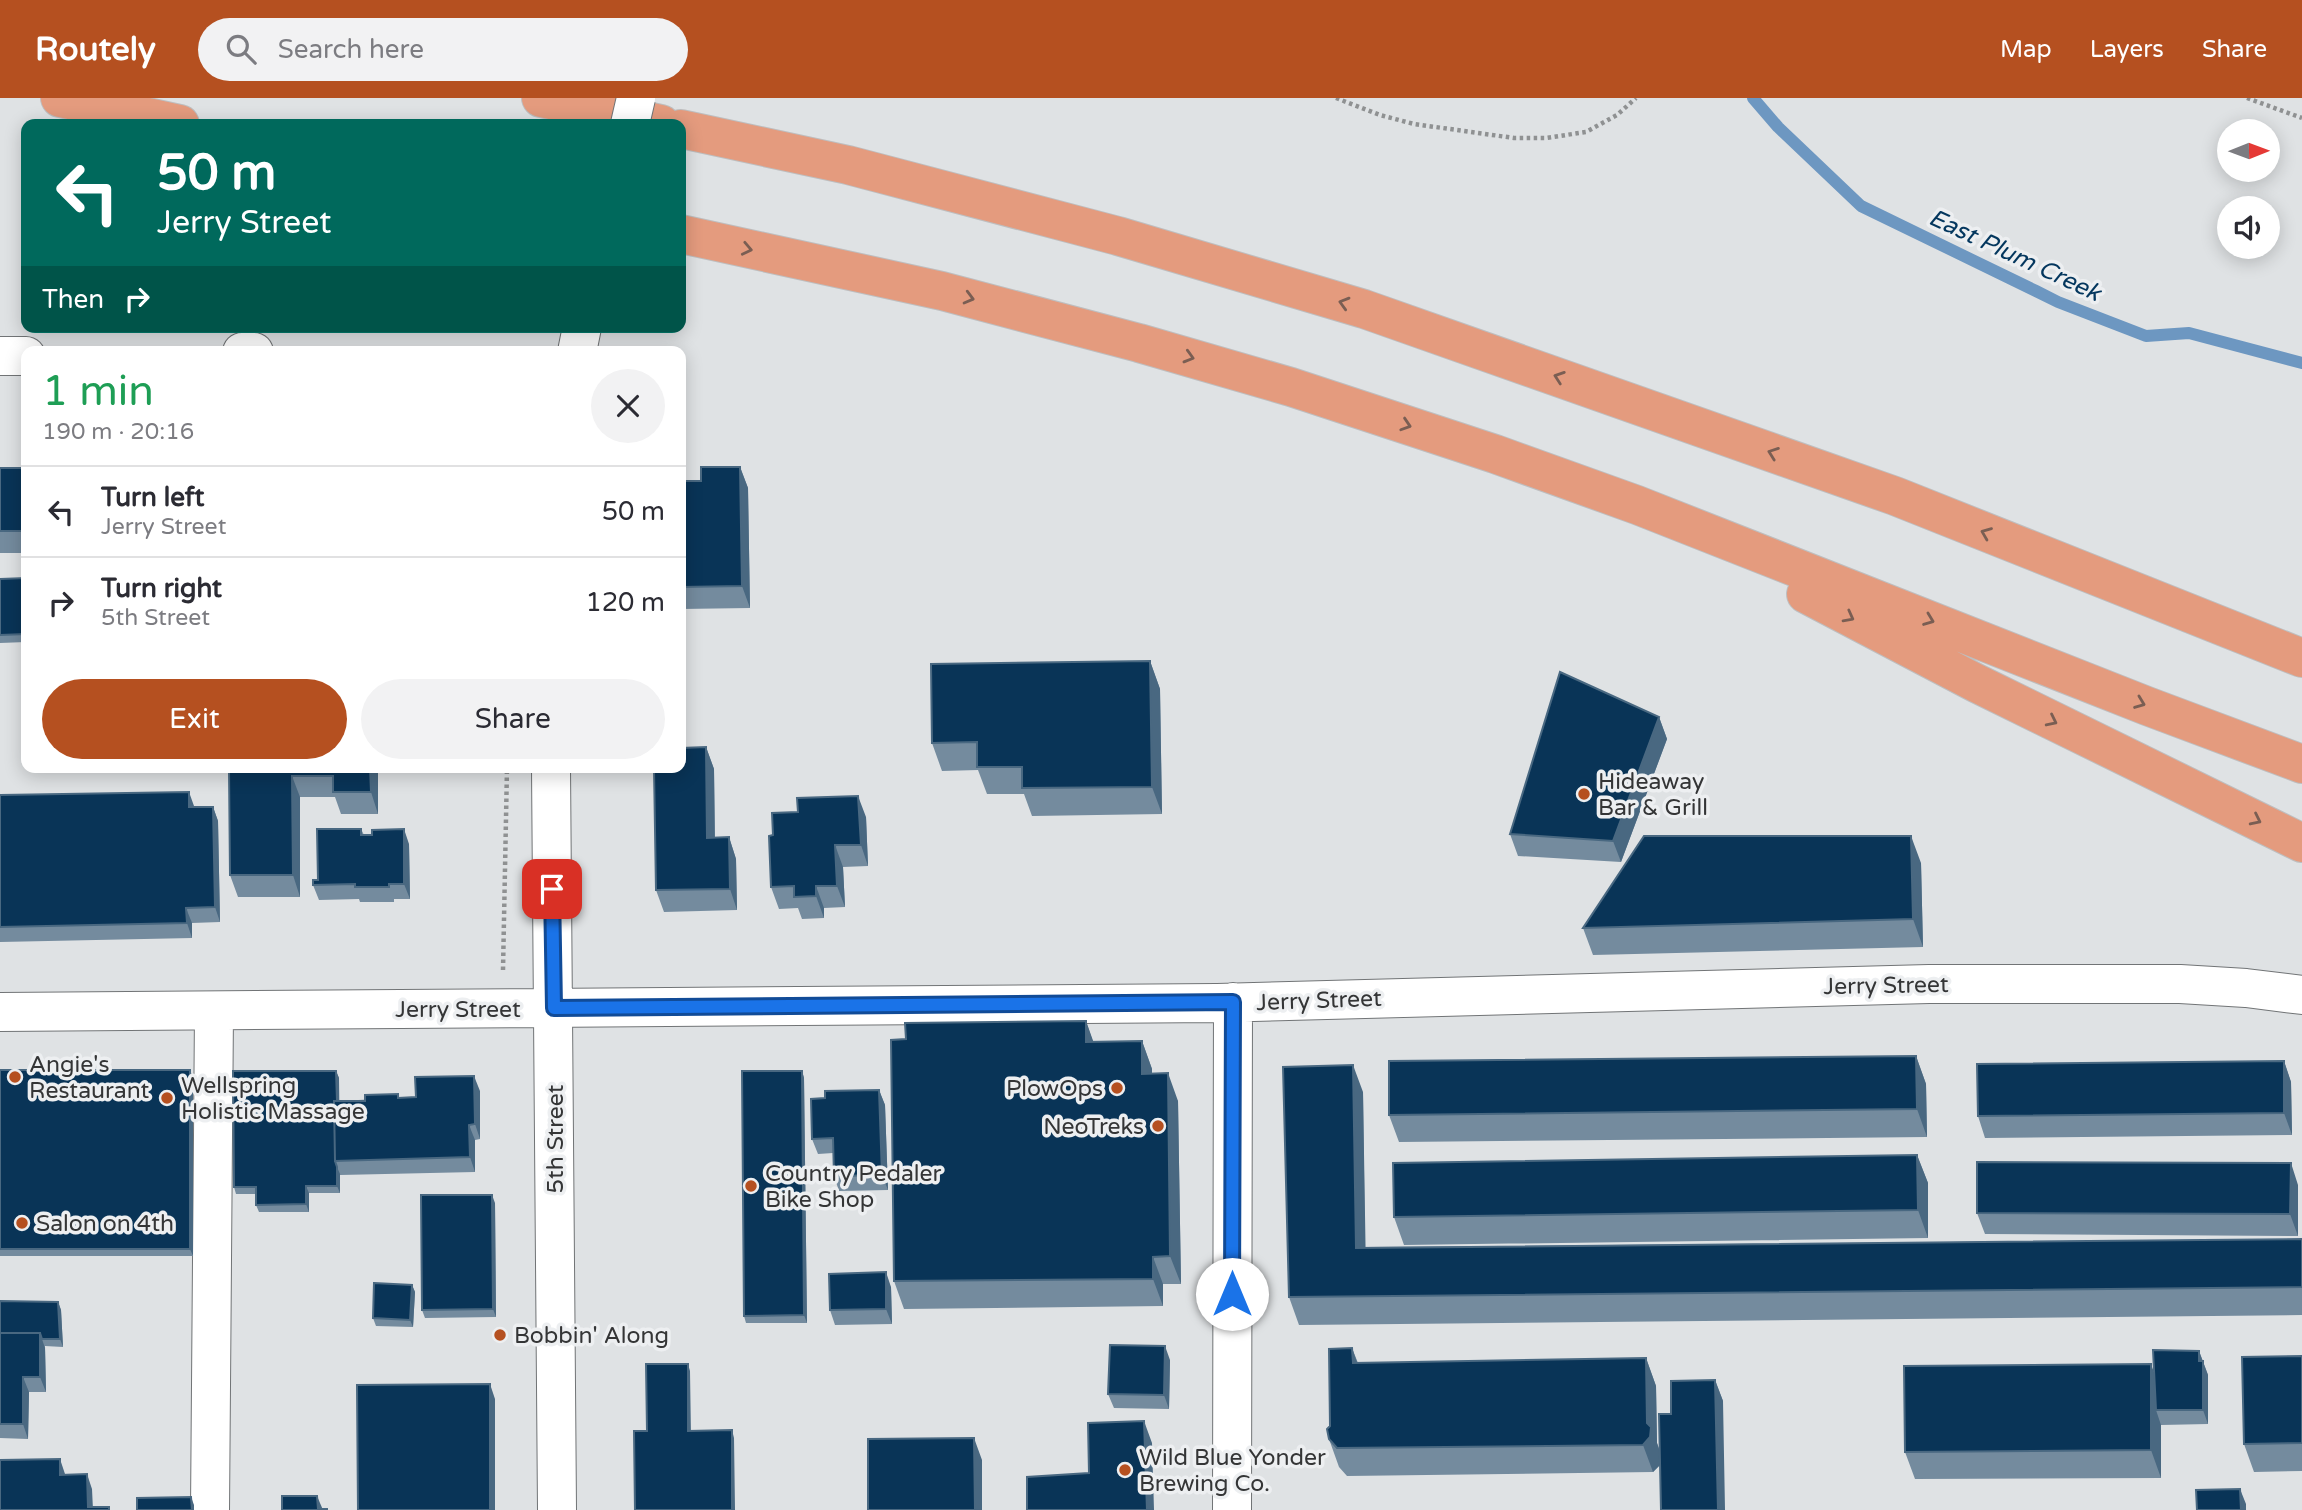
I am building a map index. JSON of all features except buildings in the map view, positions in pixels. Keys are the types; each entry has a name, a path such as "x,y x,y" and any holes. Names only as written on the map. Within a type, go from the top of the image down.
{"highway":[{"path":"60,98 157,119"},
{"path":"541,98 638,119"},
{"path":"686,129 848,165 1104,233 1364,309 1895,496 2302,658"},
{"path":"686,235 942,291 1139,343 1291,387 1495,454 1637,505 2147,706 2302,764"},
{"path":"1637,505 1976,684 2302,843"},
{"path":"2050,558 2302,636"}],"street":[{"path":"631,119 636,98"},
{"path":"0,356 21,356"},
{"name":"5th Street","path":"551,773 557,1510"},
{"name":"Jerry Street","path":"0,1012 1233,1002 1929,984 2180,984 2302,995"},
{"path":"1232,1510 1233,1002"},
{"path":"210,1510 214,1010"}],"path":[{"path":"1336,98 1413,124 1514,138 1546,138 1586,132 1617,115 1636,98"},
{"path":"2247,98 2302,118"},
{"path":"502,1008 507,773"}],"waterway":[{"name":"East Plum Creek","path":"1753,98 1778,127 1861,206 2058,302 2146,336 2189,333 2302,363"}],"place":[{"name":"Hideaway Bar & Grill","path":"1584,794"},
{"name":"Angie's Restaurant","path":"15,1077"},
{"name":"PlowOps","path":"1117,1088"},
{"name":"Wellspring Holistic Massage","path":"167,1098"},
{"name":"NeoTreks","path":"1158,1126"},
{"name":"Country Pedaler Bike Shop","path":"751,1186"},
{"name":"Salon on 4th","path":"22,1223"},
{"name":"Bobbin' Along","path":"500,1335"},
{"name":"Wild Blue Yonder Brewing Co.","path":"1125,1470"}],"route":[{"path":"552,889 554,1008 1233,1002 1232,1294"}]}
